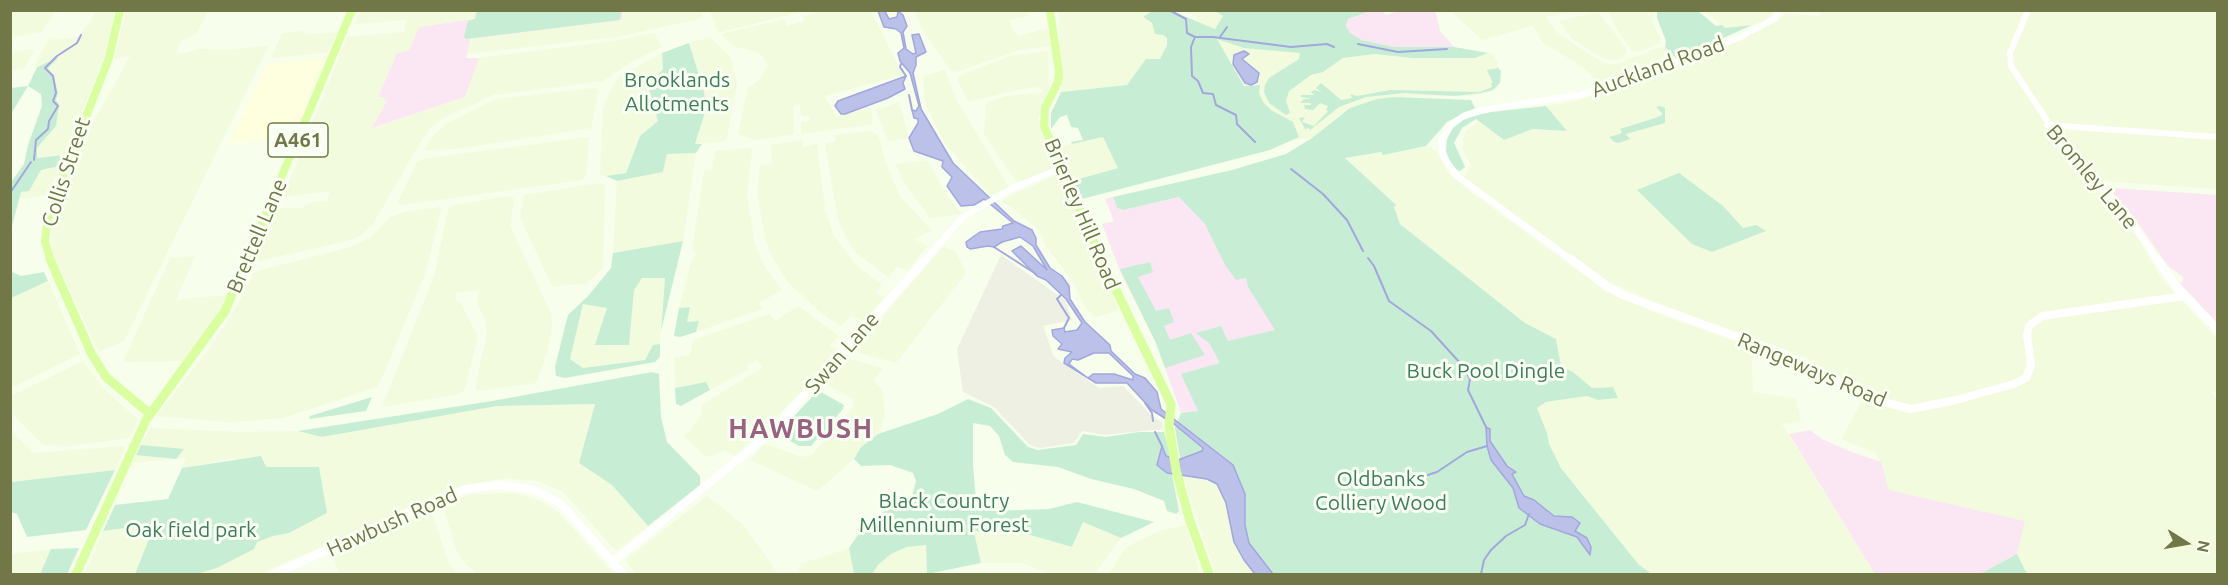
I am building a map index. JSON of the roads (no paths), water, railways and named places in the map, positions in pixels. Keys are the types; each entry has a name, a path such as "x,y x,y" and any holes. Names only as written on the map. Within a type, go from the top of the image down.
{"main road":[{"name":"Collis Street","path":"120,10 109,58 56,193 45,232 45,242 48,254 91,353 106,377 150,414"},
{"name":"Brettell Lane","path":"150,414 225,311 352,10"},
{"name":"Brierley Hill Road","path":"1050,10 1059,72 1058,82 1045,108 1044,126 1131,324 1169,397 1172,410 1170,424 1182,495 1209,574"},
{"name":"A461","path":"76,574 150,414"}],"street":[{"name":"Auckland Road","path":"1440,149 1441,140 1449,128 1465,115 1493,108 1579,96 1621,84 1741,37 1775,18 1779,10"},
{"name":"Bromley Lane","path":"2028,10 2009,59 2019,82 2073,160 2126,215 2167,274 2217,330"},
{"path":"2047,125 2217,137"},
{"name":"Rangeways Road","path":"1440,149 1448,167 1456,175 1608,287 1625,296 1783,353 1871,399 1911,408 1956,400 2014,384 2026,378 2031,365 2027,335 2029,326 2042,316 2185,296"},
{"name":"Swan Lane","path":"613,562 769,434 816,384 946,234 980,205 1061,168"},
{"name":"Hawbush Road","path":"274,574 434,501 466,489 498,485 536,490 561,504 623,574"}],"water":[{"path":"878,11 885,11 889,19 897,17 898,11 903,15 907,26 903,32 906,49 913,54 916,53 912,35 919,34 926,52 916,57 913,73 921,109 953,163 1014,221 1032,230 1036,238 1036,245 1050,268 1062,276 1069,286 1070,299 1085,322 1110,345 1111,351 1135,374 1145,378 1157,392 1161,409 1233,465 1245,494 1245,525 1249,543 1273,574 1255,574 1244,560 1234,542 1226,503 1217,484 1207,479 1167,473 1157,465 1162,446 1166,456 1178,460 1202,451 1203,448 1174,424 1152,410 1127,383 1096,383 1064,363 1065,358 1072,352 1058,349 1062,344 1053,336 1052,330 1064,328 1065,332 1077,330 1082,323 1066,299 1046,280 1037,276 1012,251 1021,246 1047,270 1033,246 1020,237 994,247 970,249 967,247 966,242 980,232 1002,229 1003,226 1013,223 984,199 974,205 961,206 947,186 952,177 942,167 943,161 914,151 909,138 918,119 914,118 912,110 916,111 919,106 910,73 900,61 898,53 904,48 901,33 896,29 884,27","holes":["1094,353 1109,353 1133,376 1133,380 1114,374 1093,374 1088,378 1069,364 1072,359 1078,360"]},
{"path":"1244,51 1249,54 1242,59 1259,73 1257,82 1251,85 1245,83 1233,64 1234,55"},
{"path":"906,76 903,83 905,89 888,98 845,114 841,114 835,106 838,101"},
{"path":"1486,427 1490,429 1490,441 1507,466 1516,472 1512,474 1524,496 1534,500 1554,516 1572,517 1580,523 1575,531 1587,538 1591,547 1590,555 1577,537 1540,524 1519,508 1513,488 1491,460 1487,446"}],"waterway":[{"path":"1169,10 1186,19 1187,33 1195,37"},
{"path":"1220,37 1227,27"},
{"path":"34,160 36,140 48,129 49,121 58,106 53,101 56,93 53,76 45,68 57,56 77,43 81,35"},
{"path":"1195,37 1213,37 1291,47 1327,44 1334,47"},
{"path":"1195,37 1191,47 1192,76 1198,81 1203,93 1213,94 1216,105 1236,115 1237,124 1255,142"},
{"path":"1358,44 1398,52 1447,49"},
{"path":"901,64 900,67 906,76"},
{"path":"909,95 912,110"},
{"path":"10,193 31,162"},
{"path":"1291,169 1323,194 1347,220 1363,251"},
{"path":"994,247 1036,274"},
{"path":"1368,258 1374,266 1389,301 1431,331 1461,364 1470,379 1468,390 1486,427"},
{"path":"1061,295 1057,299 1069,318 1064,328"},
{"path":"1145,403 1152,413 1153,421"},
{"path":"1155,432 1162,446"},
{"path":"1400,484 1437,472 1467,452 1487,446"},
{"path":"1481,574 1484,560 1491,550 1506,536 1525,525 1529,514"}],"district":[{"name":"HAWBUSH","path":"801,429"}],"park label":[{"name":"Brooklands Allotments","path":"677,92"},
{"name":"Buck Pool Dingle","path":"1486,371"},
{"name":"Oldbanks Colliery Wood","path":"1381,491"},
{"name":"Black Country Millennium Forest","path":"944,513"},
{"name":"Oak field park","path":"191,530"}]}
